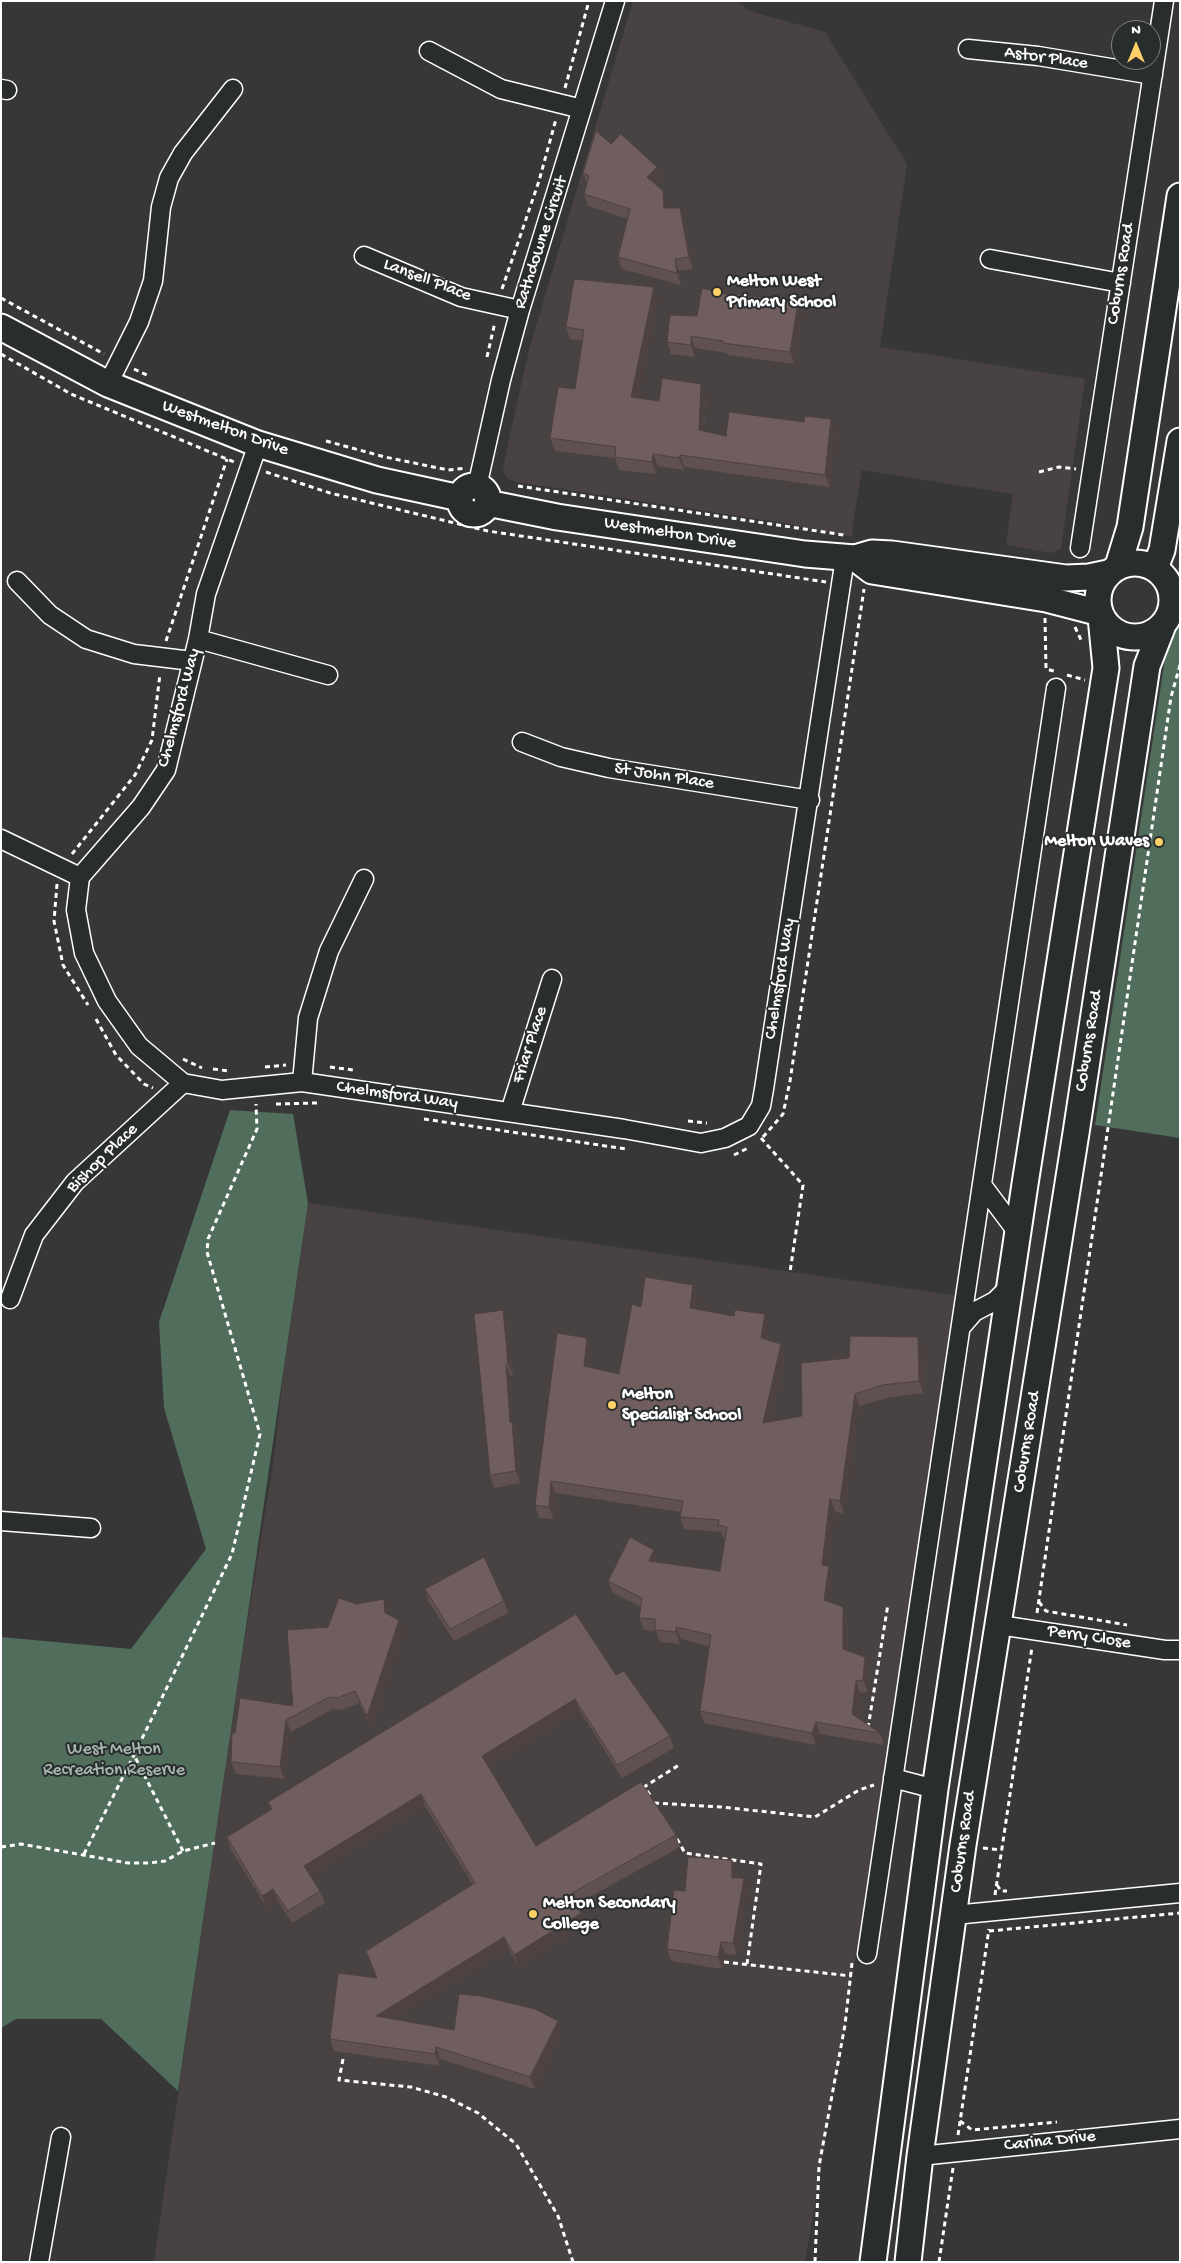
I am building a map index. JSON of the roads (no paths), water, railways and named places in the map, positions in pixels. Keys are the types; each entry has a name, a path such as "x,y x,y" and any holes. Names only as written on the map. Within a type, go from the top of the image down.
{"street":[{"name":"Rathdowne Circuit","path":"477,490 501,380 520,310 560,185 615,1"},
{"name":"Coburns Road","path":"1080,548 1164,1"},
{"name":"Astor Place","path":"968,49 1038,56 1153,75"},
{"path":"429,51 501,89 582,109"},
{"path":"108,384 139,322 153,281 161,208 169,178 183,153 233,89"},
{"path":"1113,569 1130,562 1143,563 1155,568 1164,576 1172,594 1170,614 1163,625 1154,632 1130,637 1118,634 1108,626 1100,615 1098,592 1113,569 1130,527 1180,196"},
{"name":"Lansell Place","path":"364,256 461,297 520,310"},
{"path":"990,259 1121,283"},
{"name":"Westmelton Drive","path":"1,327 108,384 258,444 377,480 477,490 557,517 757,548 849,550 892,554 1066,578 1089,577 1113,569"},
{"path":"1155,568 1162,550 1180,441"},
{"name":"Chelmsford Way","path":"258,444 206,594 177,734 166,770 141,807 80,877 76,910 84,952 107,1001 139,1046 183,1083 222,1090 303,1074 510,1112 701,1143 726,1138 749,1126 760,1106 764,1089 849,550"},
{"name":"Westmelton Drive","path":"849,550 872,571 1046,599 1100,615"},
{"path":"16,582 50,615 86,639 134,654 192,661"},
{"name":"Coburns Road","path":"873,2262 935,1788 1044,1062 1106,668 1100,615"},
{"name":"Coburns Road","path":"908,2262 920,2156 963,1845 1086,1068 1147,666 1163,625"},
{"path":"198,639 328,675"},
{"path":"867,1954 888,1780 961,1326 1056,688"},
{"name":"St John Place","path":"522,742 561,757 609,768 810,800"},
{"path":"1,839 80,877"},
{"path":"303,1074 308,1018 329,950 364,879"},
{"name":"Friar Place","path":"510,1112 552,979"},
{"path":"1044,1062 1086,1068"},
{"name":"Bishop Place","path":"10,1298 34,1235 75,1182 183,1083"},
{"path":"982,1184 1018,1233"},
{"path":"961,1326 974,1312 995,1301 1010,1286"},
{"path":"1,1522 91,1528"},
{"path":"960,1618 999,1625"},
{"name":"Perry Close","path":"999,1625 1180,1650"},
{"name":"Coburns Road","path":"888,1780 935,1788"},
{"path":"954,1915 1180,1893"},
{"name":"Carina Drive","path":"920,2156 1180,2128"},
{"path":"39,2262 61,2137"}],"place":[{"name":"Melton West Primary School","path":"717,292"},
{"name":"Melton Waves","path":"1159,842"},
{"name":"Melton Specialist School","path":"612,1405"},
{"name":"Melton Secondary College","path":"533,1914"}],"park label":[{"name":"West Melton Recreation Reserve","path":"114,1760"}]}
